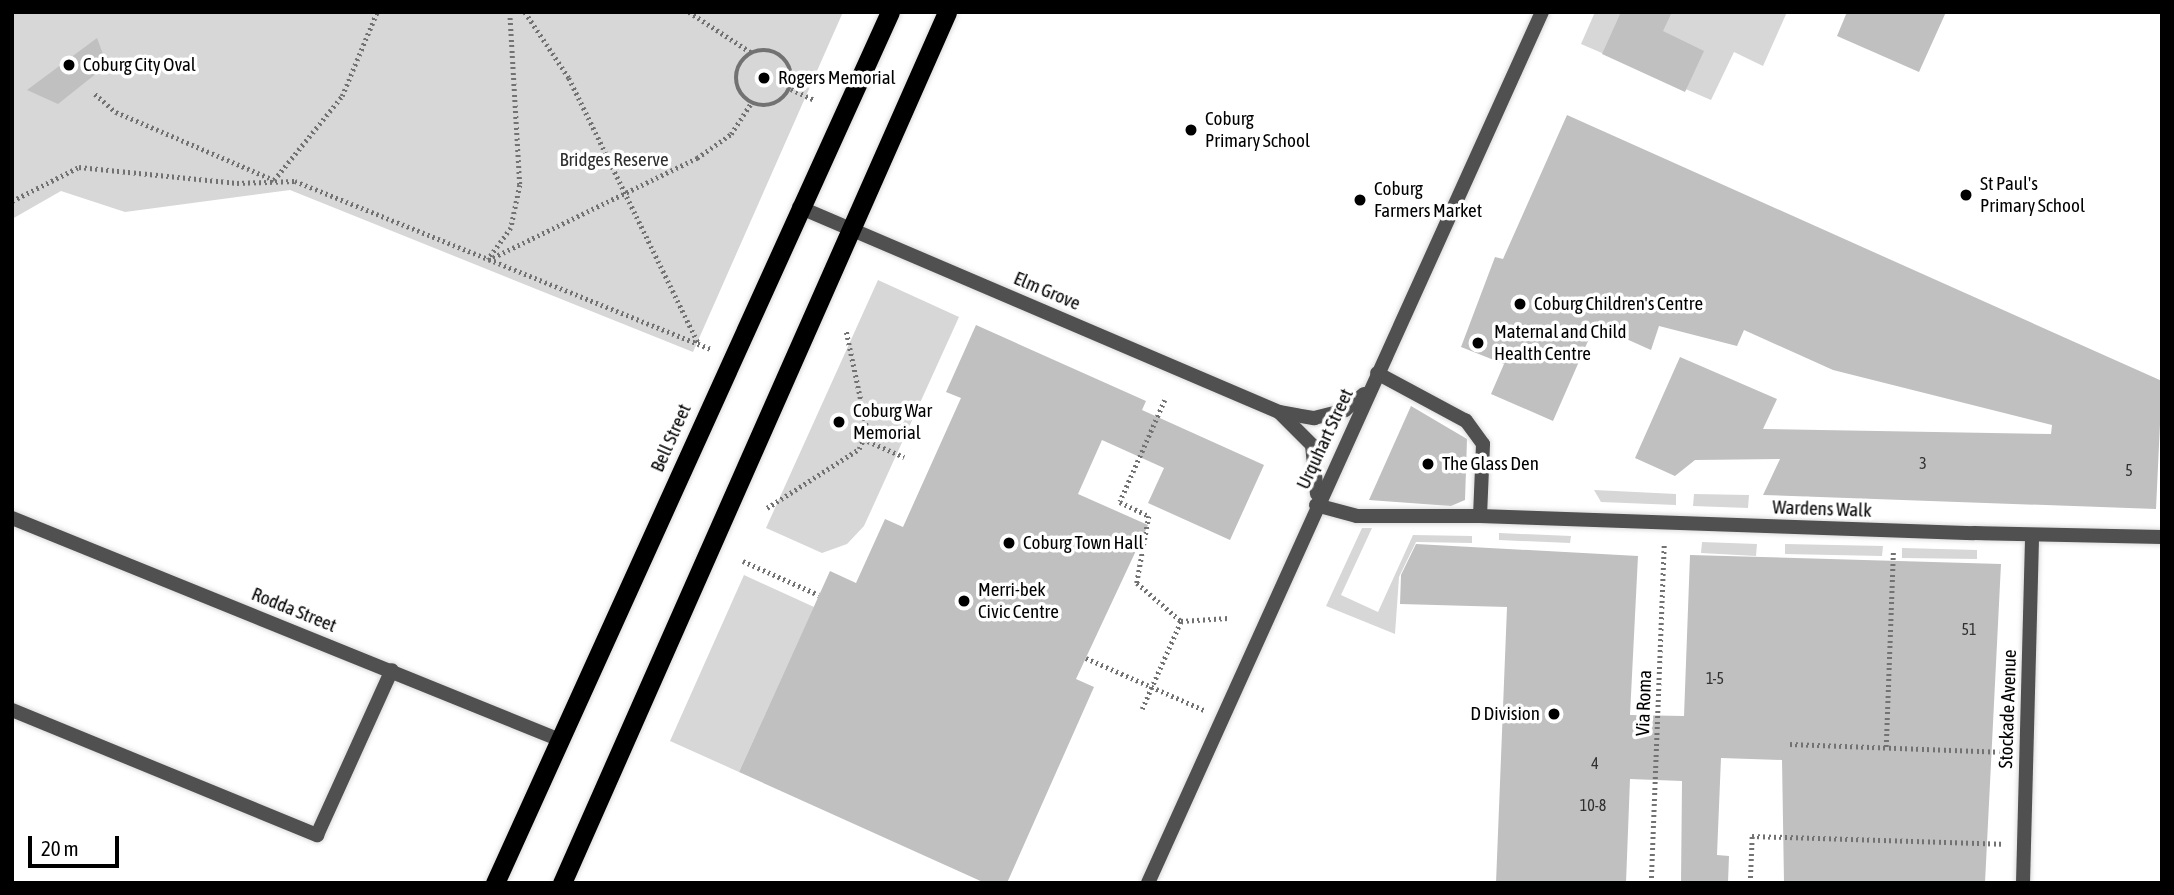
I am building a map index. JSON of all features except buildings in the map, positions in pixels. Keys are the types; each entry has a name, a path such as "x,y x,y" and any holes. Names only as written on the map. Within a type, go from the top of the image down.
{"highway":[{"name":"Bell Street","path":"495,883 799,207 890,12"},
{"path":"562,883 854,229 947,12"}],"street":[{"name":"Urquhart Street","path":"1148,883 1316,505 1542,12"},
{"name":"Elm Grove","path":"799,207 1279,412 1314,418 1345,410 1368,391"},
{"path":"1377,373 1466,421 1483,444 1480,516"},
{"name":"Elm Grove","path":"1279,412 1312,445 1316,505"},
{"name":"Wardens Walk","path":"1316,505 1357,516 1480,516 2032,536 2162,537"},
{"name":"Rodda Street","path":"12,518 560,740"},
{"name":"Stockade Avenue","path":"2022,883 2032,536"},
{"path":"12,710 317,835 392,670"}],"path":[{"path":"274,180 342,96 377,12"},
{"path":"488,260 511,229 520,185 510,12"},
{"path":"525,12 569,78 698,343"},
{"path":"689,12 752,53 768,50 783,57 792,72 791,89 769,107 751,103 736,78 752,53"},
{"path":"791,89 815,100"},
{"path":"95,94 116,112 274,180"},
{"path":"488,260 626,196 731,134 751,103"},
{"path":"12,201 79,166 237,183 295,181 698,343 731,359"},
{"path":"767,508 859,449 863,439 846,331"},
{"path":"1165,400 1120,502 1149,516 1137,583 1181,621 1228,618"},
{"path":"863,439 904,457"},
{"name":"Via Roma","path":"1651,883 1665,524"},
{"path":"1886,747 1893,531"},
{"path":"743,561 819,595"},
{"path":"1142,709 1181,621"},
{"path":"1086,658 1221,717"},
{"path":"1790,744 2026,753"},
{"path":"1750,883 1752,836 2024,845"}],"green space":[{"name":"Bridges Reserve","path":"12,12 843,12 693,352 290,190 125,212 61,191 12,219"},
{"path":"1595,12 1787,12 1763,66 1734,52 1711,100 1581,44"},
{"path":"878,280 959,317 864,526 847,544 822,553 766,528"},
{"path":"1594,490 1676,494 1676,505 1601,502"},
{"path":"1694,494 1749,495 1748,508 1693,506"},
{"path":"1362,528 1372,528 1341,595 1378,612 1413,535 1472,536 1472,543 1416,542 1399,577 1395,634 1326,606"},
{"path":"1499,533 1571,536 1570,543 1499,540"},
{"path":"1702,542 1757,544 1756,556 1701,553"},
{"path":"1785,544 1883,546 1882,556 1785,554"},
{"path":"1902,548 1977,550 1977,559 1902,558"},
{"path":"744,575 814,607 739,772 670,741"}],"place":[{"name":"Coburg City Oval","path":"69,65"},
{"name":"Rogers Memorial","path":"764,78"},
{"name":"Coburg Primary School","path":"1191,130"},
{"name":"St Paul's Primary School","path":"1966,195"},
{"name":"Coburg Farmers Market","path":"1360,200"},
{"name":"Coburg Children's Centre","path":"1520,304"},
{"name":"Maternal and Child Health Centre","path":"1478,343"},
{"name":"Coburg War Memorial","path":"839,422"},
{"name":"The Glass Den","path":"1428,464"},
{"name":"Coburg Town Hall","path":"1009,543"},
{"name":"Merri-bek Civic Centre","path":"964,601"},
{"name":"D Division","path":"1554,714"}]}
